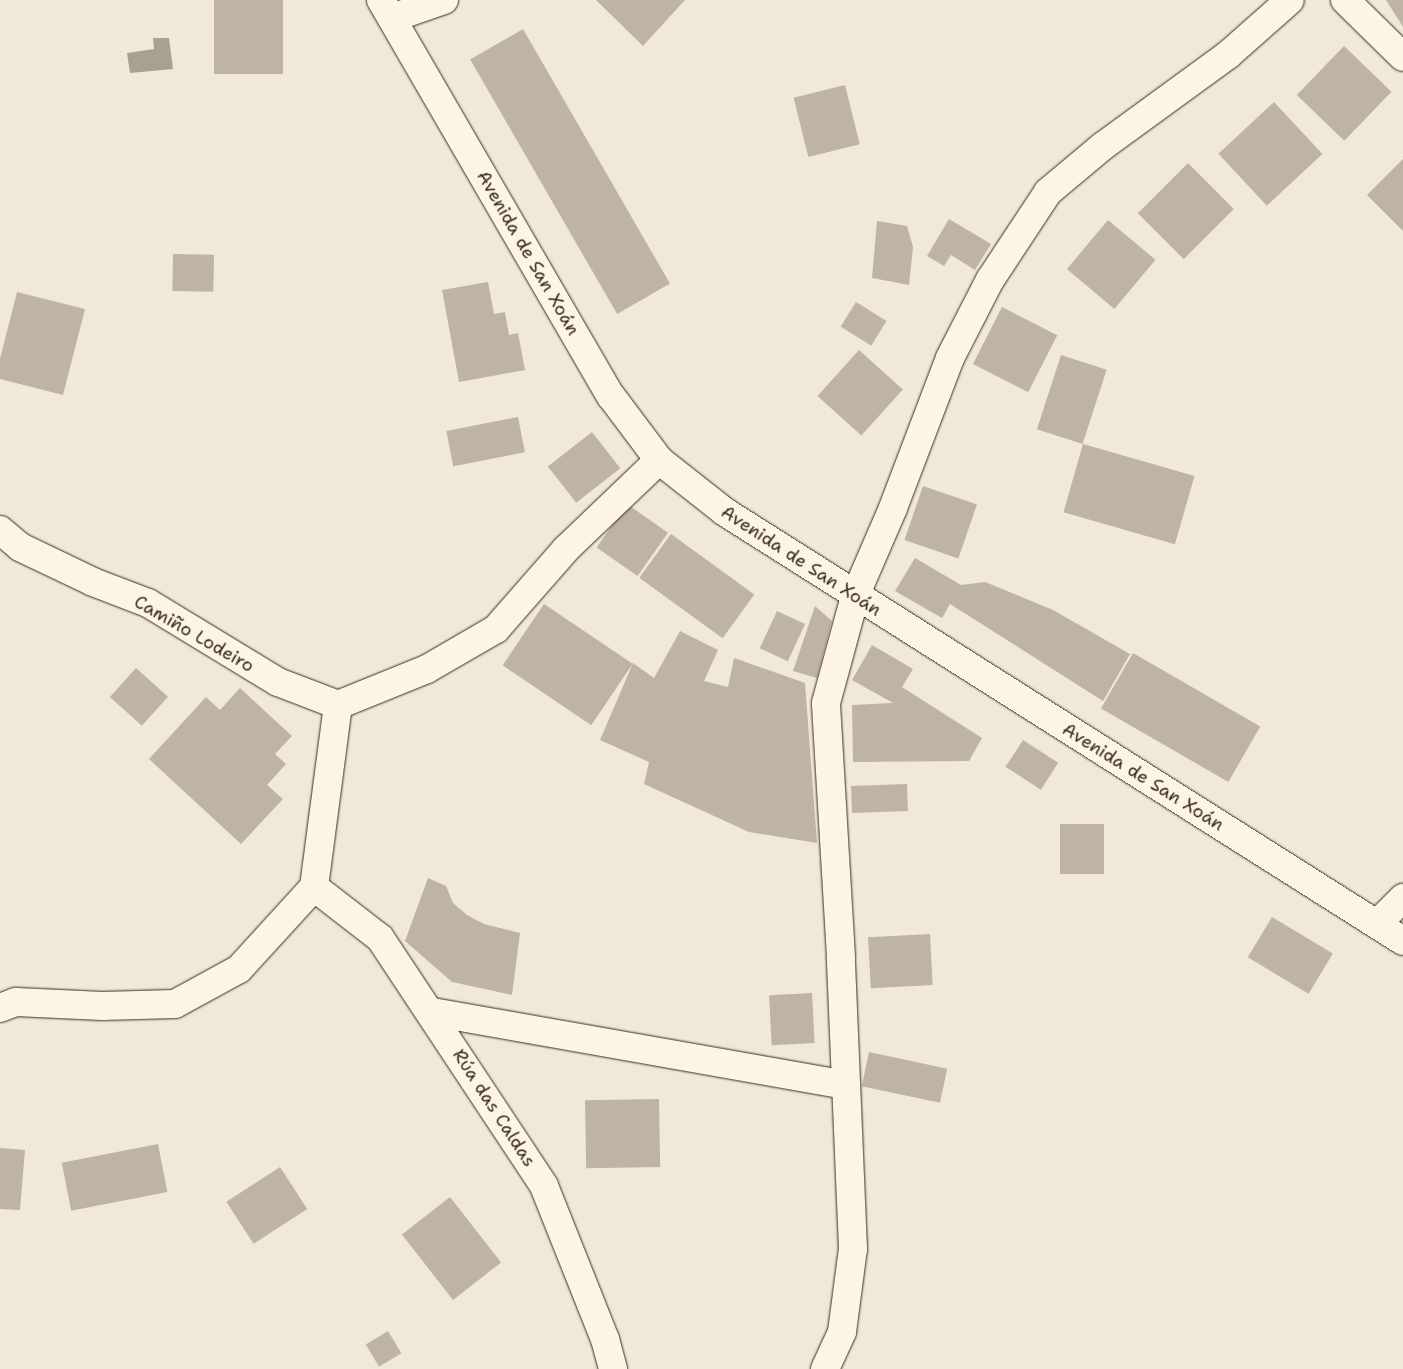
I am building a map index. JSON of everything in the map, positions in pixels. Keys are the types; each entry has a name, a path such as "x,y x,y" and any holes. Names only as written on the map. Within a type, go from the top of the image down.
{"street":[{"path":"386,9 444,0"},
{"path":"825,1369 842,1332 853,1249 826,703 855,596 893,508 950,358 990,280 1048,192 1103,146 1228,54 1290,0"},
{"path":"1345,0 1403,57"},
{"name":"Avenida de San Xoán","path":"386,9 611,396 658,460 725,512 1403,942"},
{"path":"0,1008 16,1002 102,1006 175,1004 239,969 314,887 338,705 427,668 496,629 566,549 658,460"},
{"name":"Camiño Lodeiro","path":"0,530 20,547 93,582 148,603 278,682 338,705"},
{"name":"Rúa das Caldas","path":"314,887 380,938 432,1012 544,1186 605,1339 613,1369"},
{"path":"1377,924 1403,898"},
{"path":"432,1012 846,1085"}],"shaded area":[{"path":"153,38 169,38 173,69 130,73 127,53 154,49"}],"building":[{"path":"214,0 283,0 283,74 214,74"},
{"path":"596,0 685,0 643,46"},
{"path":"1386,0 1403,0 1403,27"},
{"path":"523,29 670,284 617,314 470,60"},
{"path":"1344,46 1391,92 1344,141 1297,95"},
{"path":"845,85 860,144 808,157 794,98"},
{"path":"1274,102 1322,154 1267,206 1218,154"},
{"path":"1403,159 1403,231 1367,195"},
{"path":"1188,163 1234,209 1184,259 1138,213"},
{"path":"949,219 991,244 975,270 951,255 944,266 927,256"},
{"path":"1108,220 1155,260 1114,309 1067,269"},
{"path":"877,221 907,226 913,247 909,285 872,278"},
{"path":"173,254 214,255 213,292 172,291"},
{"path":"488,282 494,314 505,312 509,335 518,333 525,370 459,382 442,290"},
{"path":"17,292 85,309 63,395 0,379 0,359"},
{"path":"856,302 887,321 871,346 841,327"},
{"path":"1002,307 1057,335 1028,392 973,364"},
{"path":"859,350 903,389 861,436 818,396"},
{"path":"1061,355 1107,370 1083,444 1037,429"},
{"path":"518,417 525,452 453,466 446,431"},
{"path":"592,432 620,468 576,503 548,466"},
{"path":"1083,444 1195,476 1175,544 1063,512"},
{"path":"923,486 977,505 958,558 904,540"},
{"path":"627,504 668,533 638,576 597,547"},
{"path":"671,534 754,595 723,638 639,578"},
{"path":"915,558 961,585 985,582 1053,610 1130,654 1103,701 950,604 942,618 895,591"},
{"path":"544,604 633,664 591,725 503,665"},
{"path":"815,606 832,621 817,678 793,671"},
{"path":"777,611 805,624 788,661 760,648"},
{"path":"680,631 718,650 704,681 728,687 734,658 805,683 817,843 749,832 644,784 649,762 600,740 633,663 654,678"},
{"path":"872,645 913,669 902,687 982,738 969,761 853,762 852,705 893,703 852,680"},
{"path":"1133,653 1260,727 1228,782 1101,708"},
{"path":"136,668 168,697 142,726 110,697"},
{"path":"240,688 292,736 275,754 286,764 267,785 283,799 241,844 149,759 206,697 220,710"},
{"path":"1023,740 1058,763 1041,790 1006,767"},
{"path":"907,784 908,811 852,813 851,786"},
{"path":"1060,824 1104,824 1104,874 1060,874"},
{"path":"428,878 446,886 453,903 467,915 484,924 520,933 512,995 452,982 405,941"},
{"path":"1272,917 1333,954 1309,994 1248,957"},
{"path":"930,934 933,985 871,988 868,937"},
{"path":"812,993 815,1043 772,1045 769,995"},
{"path":"869,1052 947,1069 940,1103 862,1086"},
{"path":"659,1099 660,1167 586,1168 585,1100"},
{"path":"158,1144 167,1192 71,1211 62,1163"},
{"path":"0,1148 25,1150 20,1210 0,1209"},
{"path":"280,1167 307,1209 254,1244 226,1202"},
{"path":"450,1197 501,1262 453,1300 402,1235"},
{"path":"388,1331 401,1353 379,1367 366,1344"}]}
